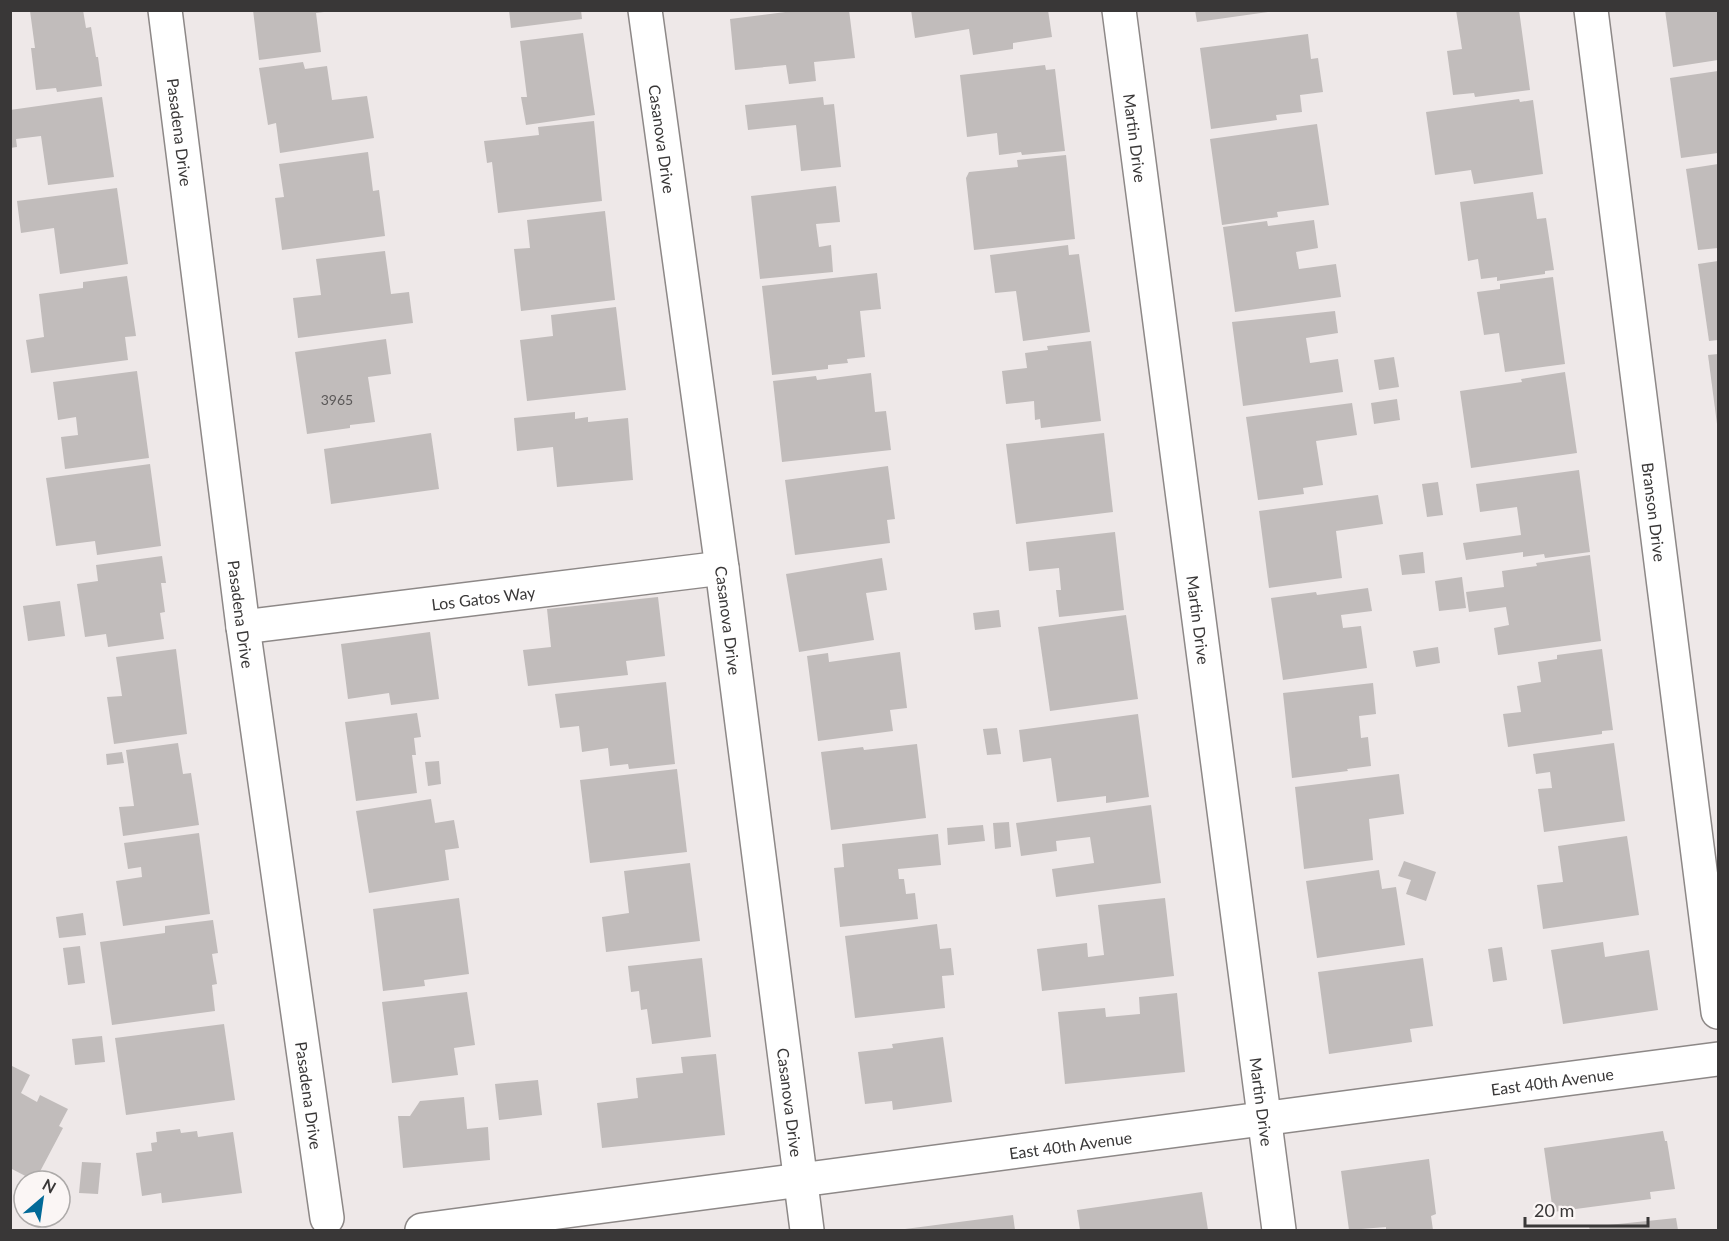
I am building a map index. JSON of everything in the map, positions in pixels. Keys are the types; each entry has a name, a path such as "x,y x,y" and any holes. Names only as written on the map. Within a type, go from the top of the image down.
{"street":[{"name":"Pasadena Drive","path":"165,10 243,627 328,1226"},
{"name":"Casanova Drive","path":"645,10 722,568 807,1230"},
{"name":"Martin Drive","path":"1119,10 1279,1230"},
{"name":"Branson Drive","path":"1591,10 1719,1012"},
{"name":"Los Gatos Way","path":"243,627 722,568"},
{"name":"East 40th Avenue","path":"422,1230 1719,1059"}],"building":[{"path":"83,10 86,28 91,27 102,86 57,92 56,88 36,90 31,48 35,48 30,11"},
{"path":"253,10 323,10 324,12 316,13 321,52 259,60"},
{"path":"509,10 581,10 582,19 511,28"},
{"path":"801,10 849,10 855,58 814,62 816,81 789,84 786,65 735,70 730,19"},
{"path":"911,10 1048,10 1052,37 1013,43 1013,49 973,55 969,29 915,38"},
{"path":"1195,10 1268,10 1268,12 1197,22"},
{"path":"1456,10 1519,10 1530,90 1475,97 1474,93 1453,95 1447,51 1462,49"},
{"path":"1665,10 1718,10 1718,60 1673,67"},
{"path":"583,33 595,115 526,125 521,97 527,97 520,41"},
{"path":"1308,34 1311,59 1318,58 1323,92 1300,95 1302,112 1276,115 1277,120 1211,129 1200,48"},
{"path":"303,62 305,69 327,66 332,100 367,96 374,138 280,153 276,123 268,125 259,68"},
{"path":"1045,65 1046,70 1055,69 1065,151 999,155 997,133 967,137 960,75"},
{"path":"1718,71 1718,153 1681,158 1670,78"},
{"path":"102,97 114,177 48,185 41,136 16,139 17,147 10,148 10,110"},
{"path":"823,97 824,105 834,104 841,167 801,171 796,125 748,130 745,105"},
{"path":"1519,99 1520,102 1533,100 1543,174 1474,184 1471,170 1435,175 1426,112"},
{"path":"594,121 602,201 498,213 492,162 487,163 484,141 539,135 538,127"},
{"path":"1317,124 1329,205 1277,212 1278,217 1222,225 1210,139"},
{"path":"368,152 373,191 379,190 385,236 282,250 275,198 284,197 279,164"},
{"path":"1066,155 1075,239 974,250 966,178 969,172 1018,167 1017,160"},
{"path":"1718,164 1718,248 1698,250 1686,169"},
{"path":"836,186 840,222 816,224 819,247 831,245 833,272 760,279 751,196"},
{"path":"117,188 128,264 60,274 54,228 21,233 17,201"},
{"path":"1533,192 1537,219 1546,218 1554,270 1545,271 1545,274 1497,281 1497,277 1481,279 1478,259 1468,261 1460,202"},
{"path":"605,211 615,300 521,311 514,249 530,248 527,220"},
{"path":"1314,220 1318,248 1296,252 1299,269 1336,264 1341,297 1235,312 1223,227 1267,221 1268,226"},
{"path":"1068,245 1069,255 1079,254 1090,332 1023,341 1016,291 995,293 990,255"},
{"path":"385,251 391,294 409,292 413,323 298,338 293,298 321,295 316,259"},
{"path":"1718,261 1718,340 1709,341 1698,264"},
{"path":"877,273 881,309 860,311 865,357 847,359 848,363 828,365 828,369 772,375 762,286"},
{"path":"127,276 136,336 125,337 128,360 31,373 26,340 44,337 39,294 83,288 83,282"},
{"path":"1553,277 1565,364 1505,372 1499,333 1484,335 1477,292 1500,289 1500,284"},
{"path":"616,307 626,390 527,401 520,340 553,336 551,315"},
{"path":"1335,311 1338,333 1306,338 1310,363 1338,359 1343,392 1243,406 1232,322"},
{"path":"386,339 391,374 368,377 375,422 307,434 295,352"},
{"path":"1091,341 1101,421 1041,428 1040,419 1035,420 1034,401 1006,404 1002,371 1027,368 1025,353 1048,350 1047,346"},
{"path":"1718,354 1718,424 1717,424 1708,355"},
{"path":"1394,357 1399,387 1379,390 1374,360"},
{"path":"137,371 149,458 65,469 61,437 78,435 76,417 58,420 53,382"},
{"path":"1565,372 1577,453 1471,468 1460,391 1522,382 1521,379"},
{"path":"871,373 875,412 886,411 891,450 782,462 773,381 816,376 817,380"},
{"path":"1397,399 1400,420 1374,424 1371,403"},
{"path":"1352,403 1357,435 1316,441 1323,485 1303,488 1304,494 1258,500 1246,417"},
{"path":"575,412 575,419 588,417 588,422 628,418 633,480 557,487 553,447 517,451 514,418"},
{"path":"431,433 439,489 331,504 324,449"},
{"path":"1104,433 1113,512 1016,524 1006,444"},
{"path":"150,464 161,546 97,555 95,541 56,546 46,478"},
{"path":"888,466 895,519 887,520 890,543 795,555 785,480"},
{"path":"1579,470 1590,552 1545,558 1544,554 1523,557 1523,552 1466,560 1463,543 1521,535 1517,507 1480,512 1476,484"},
{"path":"1438,482 1443,515 1427,517 1422,484"},
{"path":"1378,495 1383,524 1336,531 1342,578 1269,588 1259,511"},
{"path":"1115,532 1124,610 1059,617 1056,590 1061,590 1059,568 1029,571 1026,542"},
{"path":"1423,552 1425,573 1402,575 1399,555"},
{"path":"1590,555 1601,641 1498,655 1494,628 1509,625 1506,607 1469,612 1466,592 1504,587 1502,571"},
{"path":"162,556 166,583 161,583 165,612 160,613 164,639 108,647 106,634 85,637 77,584 98,581 96,565"},
{"path":"882,558 887,590 866,593 874,640 799,652 786,574"},
{"path":"1462,577 1466,608 1439,611 1435,581"},
{"path":"1368,588 1372,611 1341,615 1343,628 1361,626 1367,668 1283,680 1271,598"},
{"path":"658,597 665,656 626,661 628,675 528,686 523,650 551,647 547,609"},
{"path":"60,601 65,636 28,641 23,606"},
{"path":"999,610 1001,627 975,630 973,613"},
{"path":"1126,615 1138,699 1050,711 1038,627"},
{"path":"430,632 439,699 391,705 389,693 348,699 341,644"},
{"path":"1438,647 1440,663 1416,667 1413,651"},
{"path":"176,649 187,734 114,744 107,697 122,696 116,657"},
{"path":"1602,649 1613,730 1602,731 1602,734 1508,747 1503,714 1521,712 1517,686 1541,682 1538,662 1557,659 1557,655"},
{"path":"900,652 907,708 890,710 893,731 818,741 807,656 828,653 829,662"},
{"path":"666,682 675,764 629,769 628,764 610,766 608,748 582,752 579,726 560,728 555,694"},
{"path":"1373,683 1376,714 1359,716 1361,738 1368,737 1371,766 1292,778 1283,693"},
{"path":"417,713 421,737 414,738 416,755 412,755 417,793 356,801 345,722"},
{"path":"1138,714 1149,797 1106,803 1106,796 1057,802 1051,758 1023,762 1019,730"},
{"path":"997,728 1001,754 987,755 983,729"},
{"path":"178,743 183,774 191,773 199,825 123,836 119,807 134,806 126,750"},
{"path":"1614,743 1625,821 1544,832 1538,789 1552,788 1550,772 1536,774 1533,754"},
{"path":"917,744 926,818 831,830 821,752"},
{"path":"122,752 124,763 107,765 106,754"},
{"path":"439,761 441,784 428,786 425,762"},
{"path":"677,769 687,852 590,863 580,780"},
{"path":"1399,774 1404,814 1369,819 1373,860 1304,869 1295,787"},
{"path":"431,799 435,823 454,820 459,848 445,850 449,880 369,893 356,811"},
{"path":"1151,805 1161,883 1056,897 1052,869 1094,863 1090,837 1056,841 1057,851 1021,856 1016,823"},
{"path":"1009,822 1011,847 995,849 993,823"},
{"path":"983,825 985,841 948,845 947,828"},
{"path":"199,833 210,914 123,926 116,881 142,877 141,867 128,869 124,843"},
{"path":"938,834 941,865 898,869 899,879 904,879 906,894 915,893 918,919 840,927 834,868 844,867 842,844"},
{"path":"1627,836 1639,915 1543,929 1537,885 1563,882 1558,846"},
{"path":"1404,861 1436,872 1426,901 1406,894 1411,880 1398,876"},
{"path":"690,863 700,941 606,952 602,917 629,913 624,871"},
{"path":"1379,870 1382,889 1396,887 1405,945 1317,958 1306,881"},
{"path":"459,898 469,974 424,980 425,986 383,991 373,909"},
{"path":"1165,898 1174,976 1042,991 1037,949 1087,943 1088,957 1104,955 1098,905"},
{"path":"83,913 86,935 59,938 56,917"},
{"path":"213,920 218,953 212,954 217,984 212,985 215,1011 112,1025 100,942 165,933 165,926"},
{"path":"937,924 940,949 951,948 954,975 942,976 945,1008 855,1018 845,936"},
{"path":"1603,942 1605,957 1649,950 1658,1010 1563,1024 1551,950"},
{"path":"80,946 85,983 68,985 63,948"},
{"path":"1502,947 1507,980 1493,982 1488,949"},
{"path":"702,958 711,1037 652,1044 647,1009 641,1010 639,991 631,992 628,966"},
{"path":"1423,958 1433,1026 1410,1029 1412,1042 1329,1054 1318,972"},
{"path":"467,992 475,1045 454,1048 458,1075 392,1083 382,1002"},
{"path":"1177,993 1185,1072 1065,1084 1058,1012 1105,1008 1106,1017 1140,1014 1139,997"},
{"path":"224,1024 235,1100 126,1115 115,1038"},
{"path":"102,1036 105,1062 75,1065 72,1039"},
{"path":"943,1037 952,1102 893,1110 892,1101 865,1104 858,1052 893,1048 892,1044"},
{"path":"716,1054 725,1135 602,1148 597,1103 638,1098 636,1078 683,1073 681,1057"},
{"path":"10,1065 30,1075 21,1093 37,1102 40,1095 68,1109 59,1126 63,1128 41,1169 10,1168"},
{"path":"538,1080 542,1115 499,1120 495,1084"},
{"path":"464,1097 467,1129 488,1127 490,1160 403,1168 398,1116 410,1116 420,1101"},
{"path":"180,1129 181,1133 197,1131 198,1137 233,1132 242,1193 162,1203 161,1193 142,1196 136,1153 152,1151 151,1143 157,1142 156,1132"},
{"path":"1663,1131 1665,1141 1667,1141 1675,1189 1650,1192 1651,1199 1553,1212 1544,1148"},
{"path":"1429,1159 1436,1214 1431,1216 1433,1230 1386,1230 1386,1227 1349,1230 1341,1171"},
{"path":"82,1162 101,1163 98,1194 79,1193"},
{"path":"1202,1192 1208,1230 1080,1230 1077,1210"},
{"path":"1013,1215 1015,1230 905,1230 905,1229"},
{"path":"1676,1218 1678,1230 1590,1230 1589,1227"}]}
